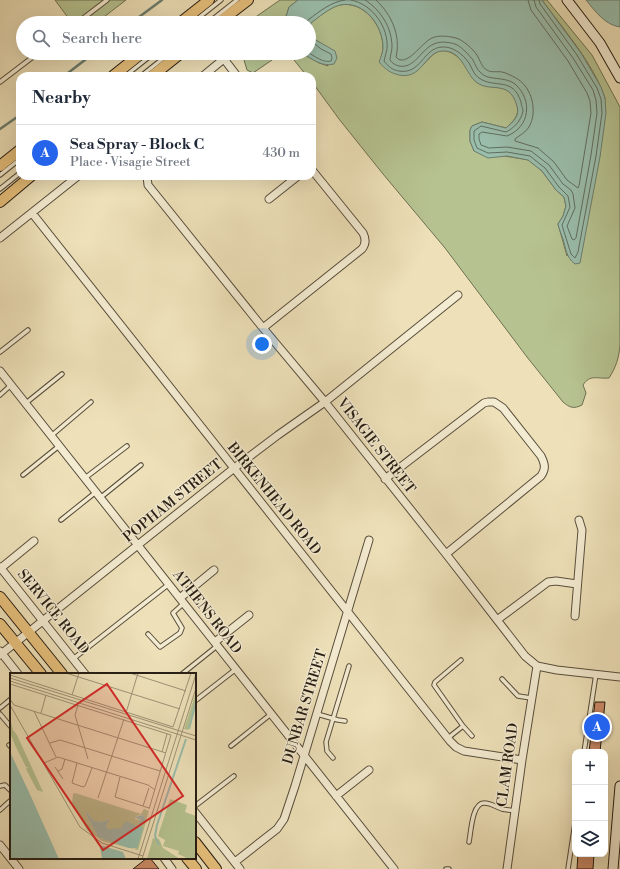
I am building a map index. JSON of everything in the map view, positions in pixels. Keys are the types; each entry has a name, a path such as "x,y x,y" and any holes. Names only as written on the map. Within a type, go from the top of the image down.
{"main road":[{"path":"189,16 209,0"},
{"path":"227,16 248,0"},
{"path":"567,0 594,34 620,78"},
{"path":"118,72 133,60"},
{"path":"157,72 172,60"},
{"path":"0,166 16,153"},
{"path":"0,202 26,180"},
{"path":"0,597 61,673"},
{"path":"0,624 40,673"},
{"path":"613,869 620,786"},
{"path":"196,843 216,869"},
{"path":"188,859 196,869"}],"street":[{"path":"208,72 223,60"},
{"path":"225,60 234,72"},
{"path":"263,328 362,249 365,244 363,233 316,175"},
{"path":"0,238 73,180"},
{"name":"VISAGIE STREET","path":"147,180 148,186 325,402 525,656 537,666"},
{"path":"269,199 293,180"},
{"name":"BIRKENHEAD ROAD","path":"32,213 233,469 456,747 464,751 522,760"},
{"name":"POPHAM STREET","path":"1,653 138,546 233,469 325,402 458,295"},
{"name":"ATHENS ROAD","path":"0,372 169,584 391,868"},
{"path":"385,479 484,403 494,402 502,408 541,456 544,462 544,470 541,476 446,554"},
{"path":"575,616 582,530 579,520"},
{"name":"DUNBAR STREET","path":"235,862 277,829 281,824 289,805 369,540"},
{"path":"1,567 34,541"},
{"name":"SERVICE ROAD","path":"1,567 85,673"},
{"path":"182,601 214,570"},
{"path":"497,620 548,582 556,581 577,584"},
{"path":"216,644 249,615"},
{"path":"1,653 17,673"},
{"path":"537,666 620,678"},
{"name":"CLAM ROAD","path":"507,869 531,698 537,666"},
{"path":"336,796 369,770"},
{"path":"196,813 240,869"},
{"path":"0,845 10,858"},
{"path":"11,859 19,869"}],"lane":[{"path":"86,16 107,0"},
{"path":"201,16 221,0"},
{"path":"217,16 237,0"},
{"path":"0,82 29,60"},
{"path":"130,72 145,60"},
{"path":"146,72 161,60"},
{"path":"0,175 16,162"},
{"path":"0,189 16,176"},
{"path":"0,352 28,330"},
{"path":"25,403 62,374"},
{"path":"0,395 11,385"},
{"path":"51,436 91,402"},
{"path":"23,475 59,446"},
{"path":"85,478 127,446"},
{"path":"61,520 141,465"},
{"path":"73,659 169,584"},
{"path":"148,634 160,647 180,633 181,627 174,613 182,601"},
{"path":"183,673 216,644"},
{"path":"461,660 434,685 472,736"},
{"path":"333,758 326,745 332,719 349,666"},
{"path":"196,700 236,669"},
{"path":"584,749 596,674"},
{"path":"502,679 518,696 531,698"},
{"path":"0,708 10,700"},
{"path":"0,714 10,726"},
{"path":"231,746 271,714"},
{"path":"316,714 345,721"},
{"path":"448,738 464,726"},
{"path":"196,805 234,776"},
{"path":"0,786 5,785 10,790"},
{"path":"0,810 10,801"},
{"path":"469,842 476,808 480,804 486,803 502,809 515,811"},
{"path":"568,869 572,843"}],"shaded area":[{"path":"55,0 126,0 105,16 67,16"},
{"path":"280,0 298,0 289,7 286,16 257,16"},
{"path":"542,0 547,0 592,55 620,107 620,350 614,370 609,378 591,378 588,379 583,385 586,393 582,405 577,407 570,407 563,402 527,357 445,248 339,119 316,87 316,72 304,72 294,60 314,60 328,66 323,45 316,40 316,19 335,6 356,6 370,16 380,31 383,49 380,62 423,65 435,53 445,51 453,54 463,62 475,81 487,86 505,89 510,92 514,97 518,109 517,115 513,121 506,128 482,122 472,126 470,130 470,141 474,151 529,160 542,171 556,190 564,197 566,206 563,216 558,224 567,256 605,98 600,85 586,60"},
{"path":"244,60 272,60 254,72 247,70"}],"water":[{"path":"298,0 542,0 581,53 601,87 605,98 606,113 600,157 580,263 575,264 568,256 558,226 566,206 564,197 556,190 542,171 528,160 507,156 488,158 474,151 470,141 470,130 472,126 482,122 506,128 517,116 517,106 509,92 504,89 480,84 474,80 458,57 454,54 442,51 431,56 413,74 399,75 393,73 379,62 383,47 380,31 376,23 370,16 357,6 336,6 316,19 316,16 286,16 289,7"},
{"path":"586,0 620,0 620,27 615,26 605,20"},
{"path":"316,40 335,51 337,58 334,64 330,65 313,60 316,60"}],"building":[{"path":"595,702 605,702 600,749 589,749"},
{"path":"578,857 594,857 593,869 577,869"},
{"path":"146,859 151,859 159,869 133,869"}],"waterway":[{"path":"140,16 162,0"},
{"path":"69,72 85,60"},
{"path":"0,129 16,118"}],"place":[{"name":"Sea Spray - Block C","path":"597,727"}]}
